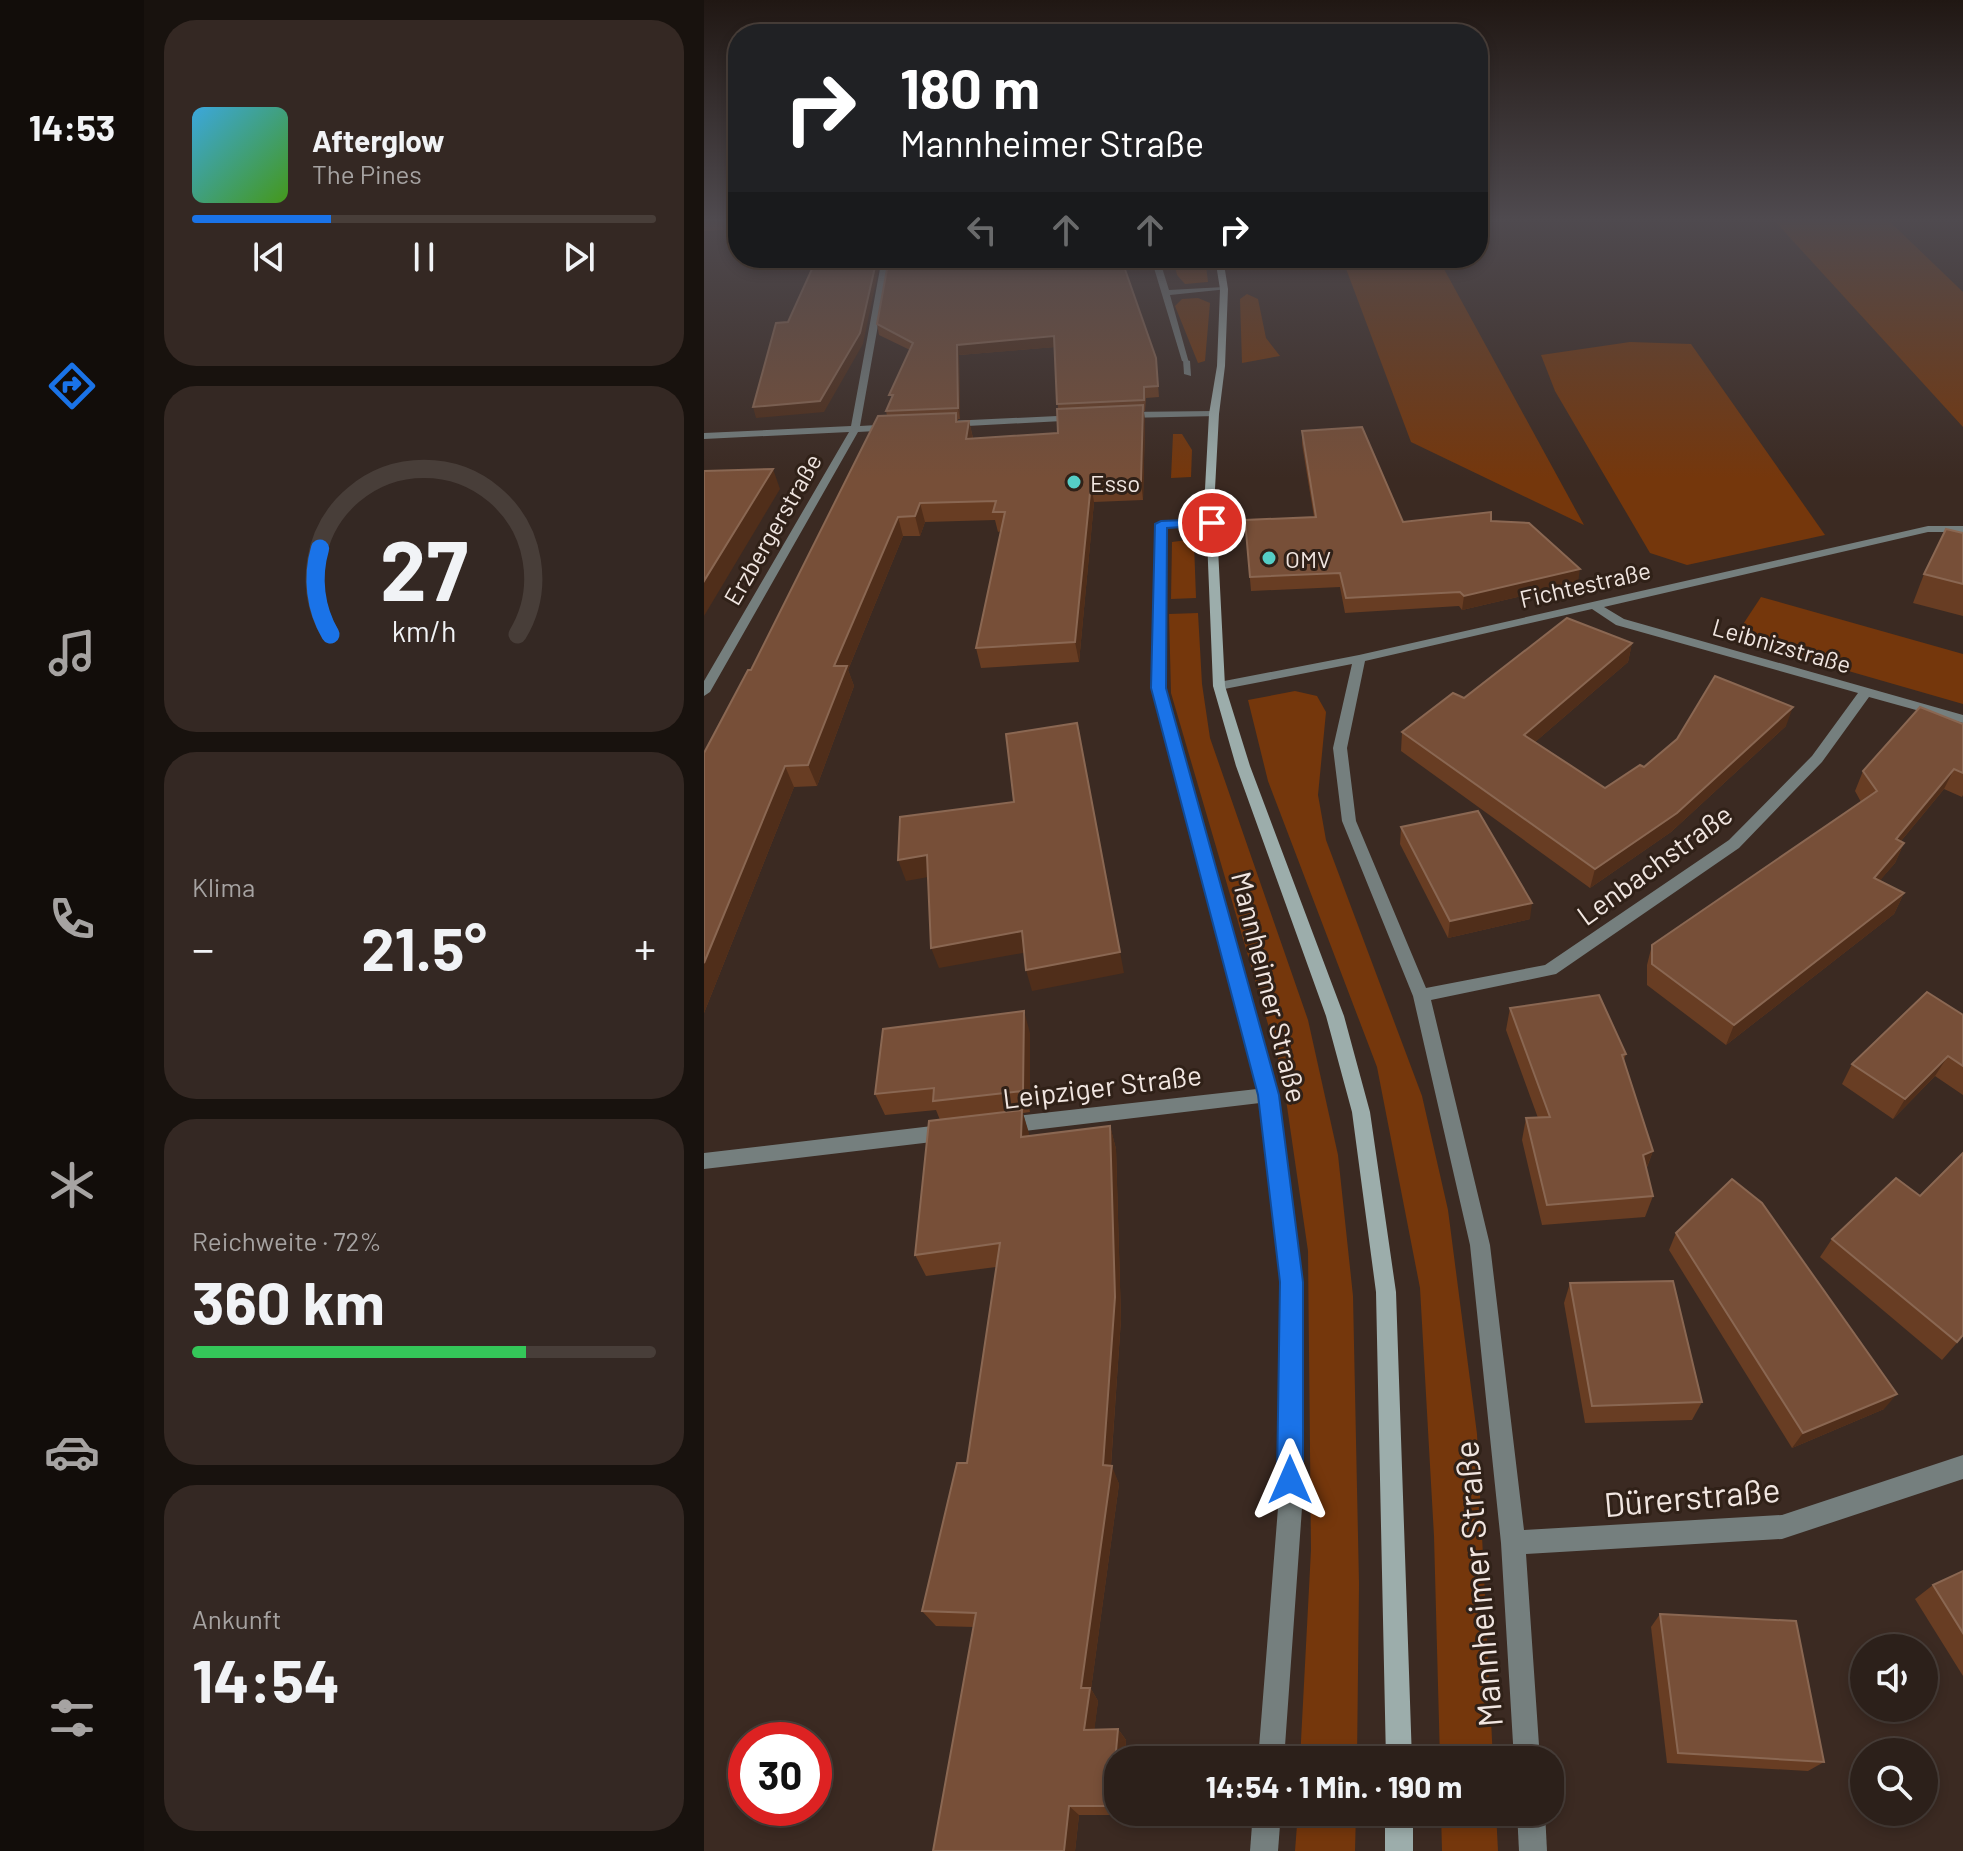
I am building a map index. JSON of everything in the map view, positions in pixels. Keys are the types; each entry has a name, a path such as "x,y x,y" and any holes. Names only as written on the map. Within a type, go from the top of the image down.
{"main road":[{"name":"Mannheimer Straße","path":"1223,304 1221,366 1214,414 1212,523 1219,686 1243,766 1335,1016 1361,1112 1386,1292 1399,1746"},
{"path":"1399,1826 1399,1851"}],"street":[{"name":"Erzbergerstraße","path":"704,692 855,429 878,304"},
{"path":"1168,304 1188,374"},
{"path":"1109,416 1214,414"},
{"path":"934,425 1093,417"},
{"path":"704,436 902,426"},
{"name":"Mannheimer Straße","path":"1212,523 1161,524 1158,688 1268,1095 1291,1282 1290,1508 1272,1746"},
{"name":"Fichtestraße","path":"1219,686 1359,659 1928,529 1962,529"},
{"name":"Leibnizstraße","path":"1593,605 1620,622 1963,719"},
{"name":"Mannheimer Straße","path":"1359,659 1340,748 1349,821 1421,996 1480,1245 1513,1543 1526,1746"},
{"name":"Lenbachstraße","path":"1421,996 1550,970 1734,844 1817,759 1866,692"},
{"name":"Leipziger Straße","path":"704,1161 1268,1095"},
{"name":"Dürerstraße","path":"1513,1543 1782,1527 1963,1467"},
{"path":"1264,1851 1266,1826"},
{"path":"1532,1826 1533,1851"}],"shaded area":[{"path":"1210,304 1205,361 1198,363 1175,306"},
{"path":"1240,304 1259,304 1266,338 1280,356 1242,363"},
{"path":"1359,304 1463,304 1584,525 1411,442"},
{"path":"1851,304 1963,304 1963,427"},
{"path":"1630,342 1691,344 1825,535 1687,565 1650,553 1555,391 1541,355"},
{"path":"1173,434 1182,434 1192,450 1191,477 1171,478"},
{"path":"1187,540 1194,543 1196,598 1171,599 1172,542"},
{"path":"1761,597 1963,654 1963,704 1734,638"},
{"path":"1198,613 1202,684 1210,738 1308,1020 1338,1155 1353,1296 1359,1584 1357,1746 1301,1746 1311,1550 1308,1251 1282,1072 1171,693 1169,614"},
{"path":"1295,691 1317,696 1326,712 1318,795 1326,840 1422,1096 1448,1210 1477,1434 1492,1746 1440,1746 1434,1536 1420,1288 1377,1067 1268,781 1248,700"},
{"path":"1297,1826 1356,1826 1355,1851 1295,1851"},
{"path":"1441,1826 1497,1826 1498,1851 1442,1851"}],"building":[{"path":"796,304 866,304 860,333 820,401 753,407 776,323 788,322"},
{"path":"881,304 1137,304 1156,358 1158,386 1144,387 1144,400 1057,404 1054,336 957,345 958,408 886,411 893,395 889,395 913,343 877,324"},
{"path":"1143,405 1141,481 1091,483 1075,642 976,648 1005,512 993,512 996,501 920,503 915,516 898,517 834,666 847,666 808,765 785,766 704,963 704,753 748,670 751,670 878,416 956,413 956,422 969,421 966,439 1058,433 1057,409"},
{"path":"1362,427 1403,522 1491,512 1491,521 1529,523 1580,569 1464,596 1460,592 1346,598 1340,573 1250,577 1245,520 1316,517 1302,431"},
{"path":"773,469 704,581 704,471"},
{"path":"1946,529 1963,533 1963,584 1924,574"},
{"path":"1567,618 1632,643 1524,735 1605,788 1640,765 1644,767 1677,739 1715,676 1793,707 1677,813 1595,869 1402,732 1453,693 1464,698"},
{"path":"1920,707 1963,724 1963,773 1954,769 1896,839 1904,843 1874,878 1904,893 1734,1025 1652,964 1652,945 1877,791 1863,771"},
{"path":"1077,723 1120,952 1026,970 1022,931 931,948 927,855 898,860 900,817 1014,802 1006,734"},
{"path":"1478,811 1532,903 1450,921 1401,827"},
{"path":"1927,992 1963,1015 1963,1066 1948,1056 1905,1099 1852,1064"},
{"path":"1599,995 1626,1054 1622,1055 1653,1151 1643,1155 1653,1196 1547,1205 1526,1118 1550,1117 1510,1008"},
{"path":"1024,1011 1023,1091 933,1101 934,1088 875,1094 883,1029"},
{"path":"1022,1110 1021,1137 1110,1126 1115,1297 1103,1465 1112,1466 1081,1688 1090,1688 1084,1730 1118,1729 1116,1746 1104,1746 1104,1806 1069,1806 1064,1851 933,1851 976,1613 922,1611 957,1463 967,1463 1000,1243 915,1255 929,1121"},
{"path":"1963,1153 1963,1335 1957,1342 1832,1239 1896,1178 1920,1196"},
{"path":"1732,1179 1762,1203 1897,1394 1803,1433 1676,1233"},
{"path":"1673,1281 1702,1402 1592,1406 1570,1283"},
{"path":"1963,1571 1963,1633 1933,1585"},
{"path":"1660,1614 1796,1621 1824,1762 1678,1753"}],"place":[{"name":"Esso","path":"1074,482"},
{"name":"OMV","path":"1269,558"}],"route":[{"path":"1212,523 1161,524 1158,688 1268,1095 1291,1282 1290,1480"}]}
